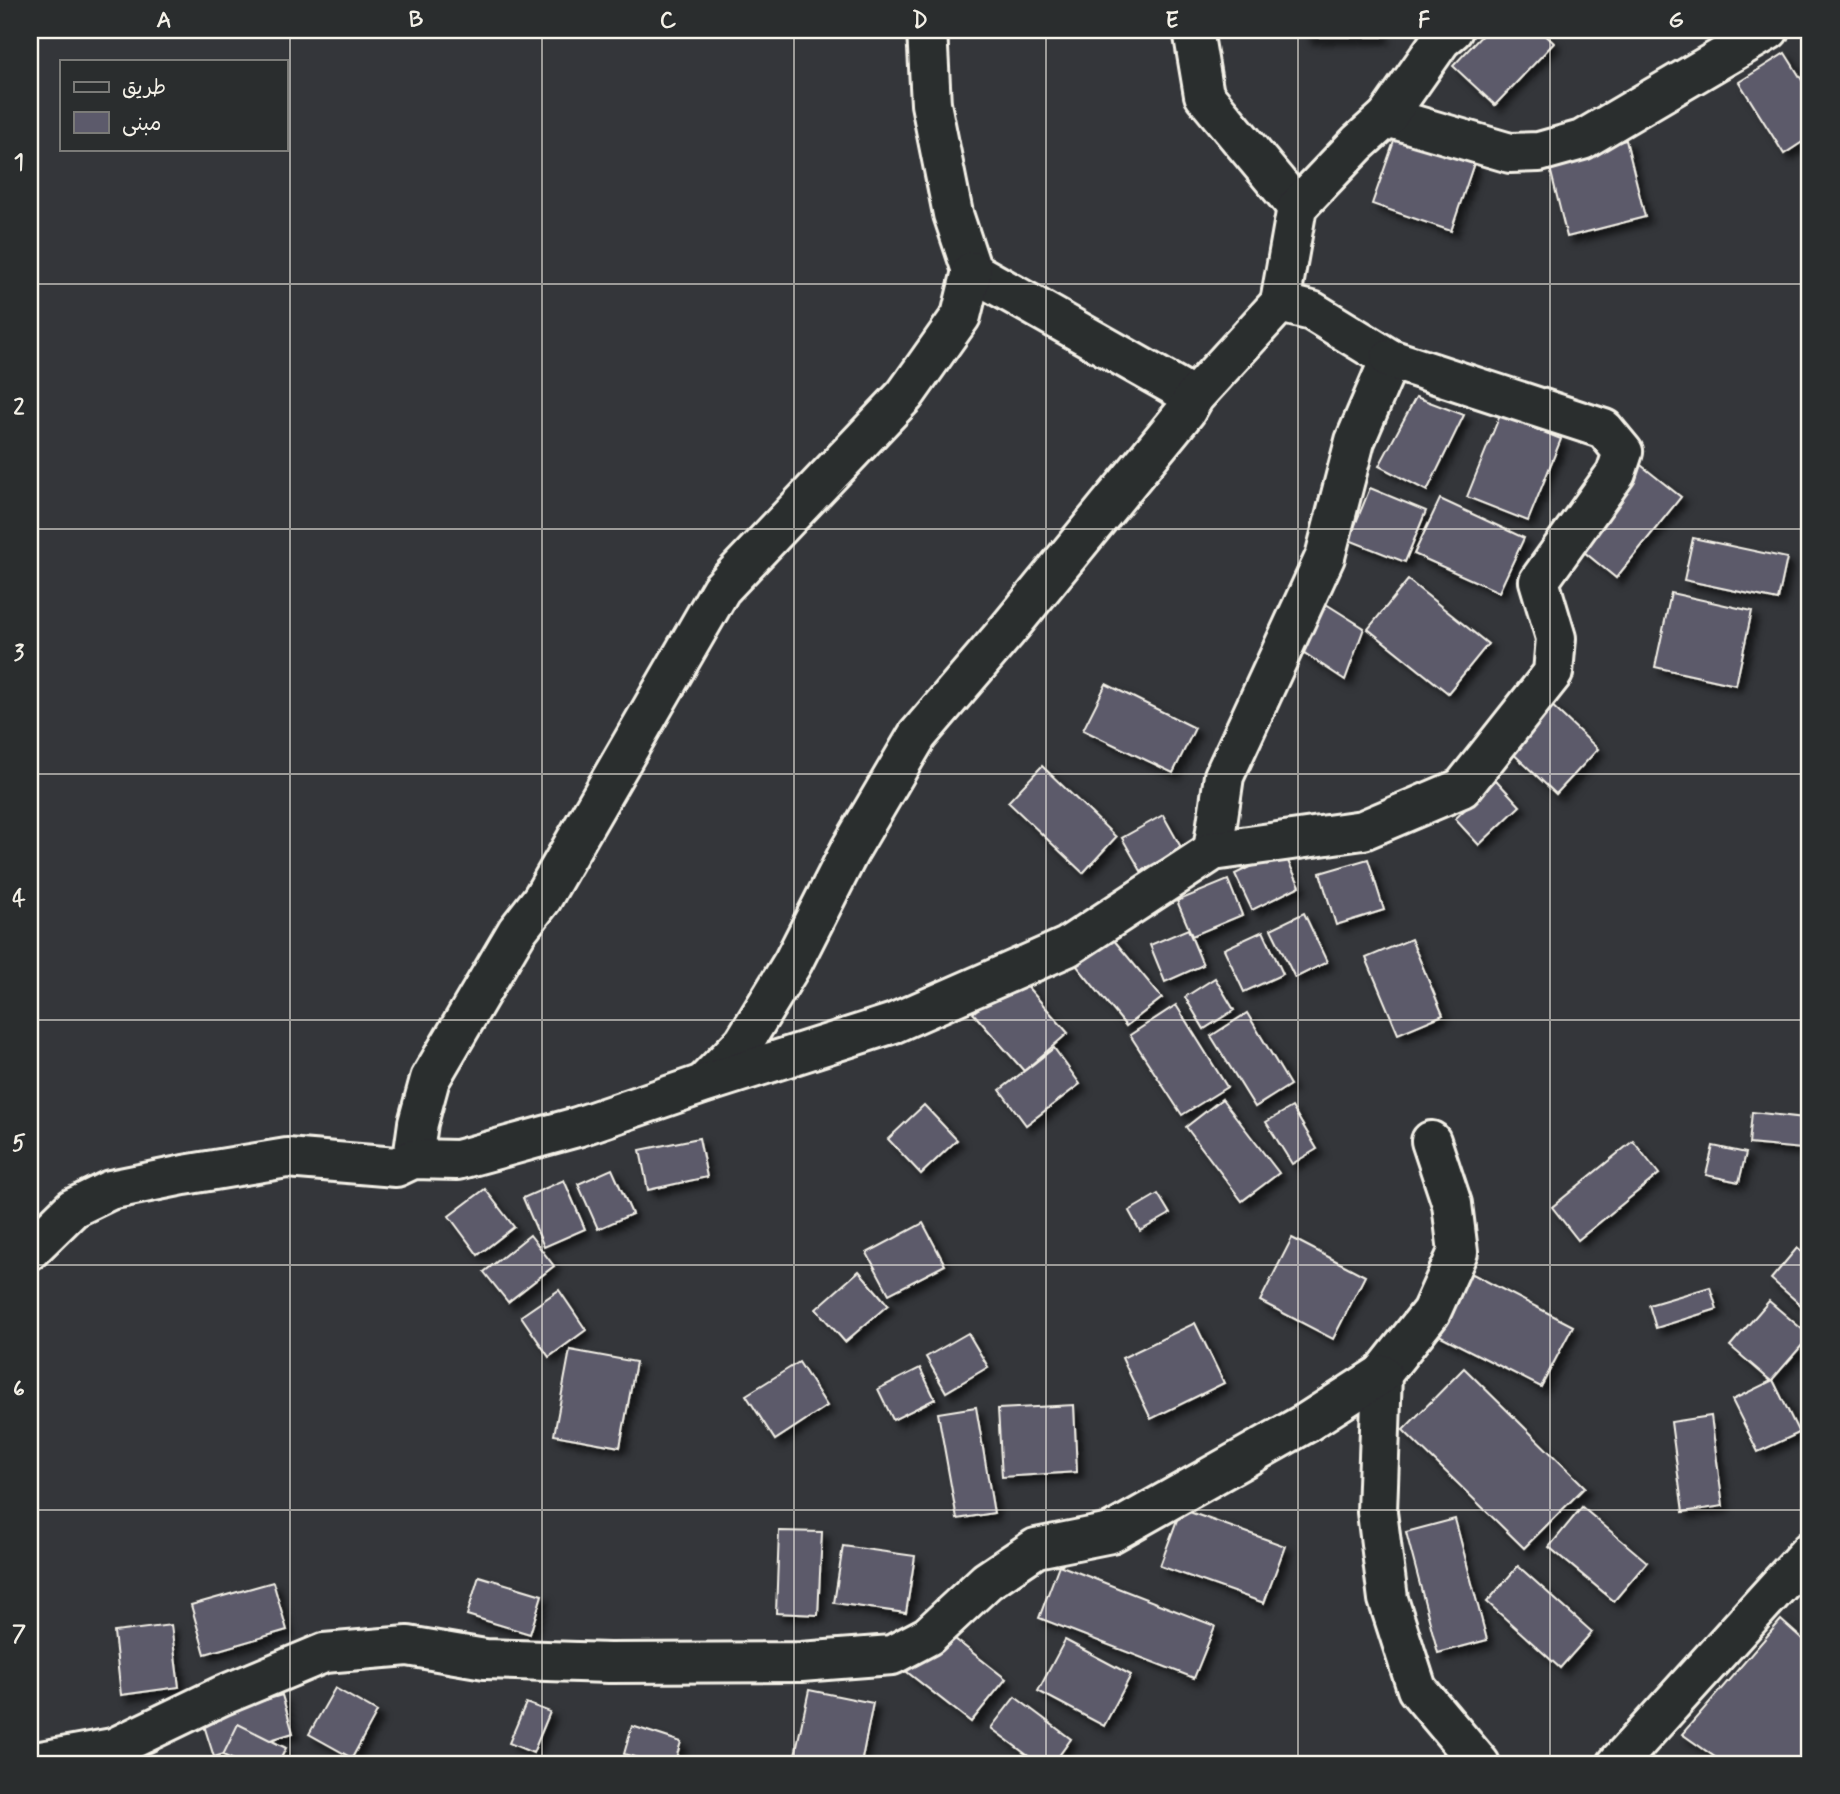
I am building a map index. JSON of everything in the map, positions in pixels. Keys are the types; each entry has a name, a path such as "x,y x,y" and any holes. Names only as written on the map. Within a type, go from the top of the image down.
{"street":[{"path":"413,1159 418,1123 430,1079 517,931 542,900 721,589 905,395 961,316 972,271 953,214 931,104 927,30"},
{"path":"1193,30 1204,95 1297,207"},
{"path":"1387,117 1510,153 1539,152 1582,140 1769,30"},
{"path":"703,1084 744,1042 793,962 850,850 917,736 1014,622 1186,411 1194,397 1280,303 1297,207 1358,143 1387,117 1445,33"},
{"path":"972,271 1194,397"},
{"path":"30,1250 74,1208 110,1190 286,1158 396,1167 413,1159 457,1160 577,1128 703,1084 894,1023 1067,947 1213,851 1363,830 1462,788 1553,673 1556,638 1539,581 1616,473 1623,452 1604,429 1390,359 1312,311 1280,303"},
{"path":"1213,851 1224,776 1325,557 1355,441 1390,359"},
{"path":"30,1763 113,1748 221,1696 324,1653 408,1646 485,1659 609,1663 801,1662 892,1655 928,1636 987,1581 1036,1548 1111,1533 1306,1423 1382,1374 1431,1312 1458,1252 1452,1204 1431,1141"},
{"path":"1382,1374 1377,1512 1388,1599 1417,1689 1480,1764"},
{"path":"1617,1764 1810,1551"}],"building":[{"path":"1305,30 1382,30 1382,37 1305,37"},
{"path":"1487,30 1540,30 1554,43 1495,105 1453,66"},
{"path":"1785,53 1810,93 1810,137 1784,154 1739,82"},
{"path":"1397,133 1475,160 1451,231 1372,204"},
{"path":"1626,140 1645,217 1567,237 1548,160"},
{"path":"1416,397 1464,415 1427,491 1379,466"},
{"path":"1500,415 1561,439 1528,521 1467,497"},
{"path":"1637,462 1681,497 1616,578 1572,542"},
{"path":"1370,488 1426,511 1405,562 1349,540"},
{"path":"1440,499 1524,538 1499,592 1414,554"},
{"path":"1693,538 1787,558 1778,600 1684,580"},
{"path":"1408,580 1488,644 1448,693 1368,629"},
{"path":"1671,593 1752,611 1736,685 1655,667"},
{"path":"1318,599 1364,628 1345,680 1300,650"},
{"path":"1106,684 1195,728 1173,773 1083,730"},
{"path":"1547,701 1598,749 1556,794 1505,746"},
{"path":"1042,766 1116,837 1083,873 1008,802"},
{"path":"1496,780 1520,806 1479,845 1455,819"},
{"path":"1163,815 1182,849 1141,871 1122,838"},
{"path":"1283,851 1300,886 1252,910 1235,874"},
{"path":"1368,859 1384,910 1336,925 1320,873"},
{"path":"1228,880 1242,915 1192,936 1177,901"},
{"path":"1304,913 1327,962 1295,978 1271,929"},
{"path":"1188,929 1203,965 1165,982 1150,945"},
{"path":"1263,931 1283,974 1244,992 1224,949"},
{"path":"1108,933 1162,998 1126,1026 1072,960"},
{"path":"1411,939 1443,1015 1398,1034 1366,958"},
{"path":"1017,975 1068,1033 1024,1071 973,1013"},
{"path":"1215,978 1234,1010 1204,1029 1185,997"},
{"path":"1176,1005 1227,1087 1182,1115 1130,1035"},
{"path":"1247,1013 1290,1085 1255,1107 1211,1036"},
{"path":"1054,1048 1080,1084 1026,1125 1000,1090"},
{"path":"1222,1099 1279,1173 1242,1201 1186,1127"},
{"path":"924,1105 957,1140 921,1174 888,1139"},
{"path":"1292,1107 1317,1149 1292,1164 1266,1122"},
{"path":"1752,1112 1804,1118 1802,1149 1749,1144"},
{"path":"699,1138 707,1177 648,1190 640,1150"},
{"path":"1633,1141 1659,1174 1578,1240 1552,1207"},
{"path":"1713,1146 1746,1153 1739,1182 1706,1175"},
{"path":"612,1169 632,1214 598,1229 578,1184"},
{"path":"564,1180 585,1229 544,1247 523,1198"},
{"path":"485,1189 514,1227 478,1255 449,1216"},
{"path":"1158,1194 1170,1214 1140,1231 1129,1211"},
{"path":"923,1223 945,1265 889,1294 867,1253"},
{"path":"530,1235 554,1266 508,1302 484,1272"},
{"path":"1292,1238 1365,1276 1333,1339 1260,1301"},
{"path":"1797,1248 1810,1259 1810,1313 1771,1279"},
{"path":"1465,1270 1573,1326 1541,1387 1433,1332"},
{"path":"859,1271 888,1305 845,1342 816,1309"},
{"path":"1710,1287 1717,1309 1656,1328 1649,1305"},
{"path":"559,1290 586,1330 549,1357 521,1316"},
{"path":"1769,1301 1810,1336 1771,1381 1730,1346"},
{"path":"1195,1323 1224,1383 1151,1419 1122,1358"},
{"path":"968,1333 988,1367 946,1392 926,1357"},
{"path":"570,1350 636,1362 620,1447 554,1435"},
{"path":"799,1362 827,1406 775,1440 746,1395"},
{"path":"920,1368 935,1399 893,1420 878,1389"},
{"path":"1464,1368 1585,1487 1524,1548 1403,1430"},
{"path":"1773,1380 1799,1433 1758,1452 1732,1400"},
{"path":"1810,1384 1810,1409 1803,1389"},
{"path":"1074,1405 1077,1472 1002,1477 998,1409"},
{"path":"976,1407 994,1513 957,1519 938,1413"},
{"path":"1711,1416 1723,1506 1683,1512 1671,1422"},
{"path":"1582,1507 1647,1562 1614,1601 1549,1547"},
{"path":"1181,1509 1285,1546 1264,1603 1160,1566"},
{"path":"1455,1519 1487,1640 1438,1653 1406,1532"},
{"path":"779,1531 822,1532 818,1615 776,1613"},
{"path":"843,1546 915,1556 906,1613 834,1603"},
{"path":"1059,1565 1215,1626 1194,1678 1039,1618"},
{"path":"1518,1566 1592,1632 1560,1668 1487,1602"},
{"path":"479,1576 542,1595 530,1634 467,1615"},
{"path":"273,1582 287,1630 205,1654 191,1605"},
{"path":"1781,1620 1810,1646 1810,1764 1725,1764 1682,1734"},
{"path":"171,1625 179,1687 121,1695 114,1632"},
{"path":"941,1628 1006,1679 971,1722 907,1672"},
{"path":"1065,1640 1131,1675 1104,1726 1038,1691"},
{"path":"335,1688 377,1712 352,1758 309,1734"},
{"path":"809,1690 873,1703 861,1764 793,1764"},
{"path":"282,1695 293,1733 214,1757 202,1719"},
{"path":"1015,1697 1071,1739 1053,1764 1039,1764 991,1728"},
{"path":"526,1703 550,1712 533,1753 509,1743"},
{"path":"238,1724 286,1748 278,1764 242,1764 223,1755"},
{"path":"632,1726 681,1742 674,1764 659,1764 624,1754"}]}
